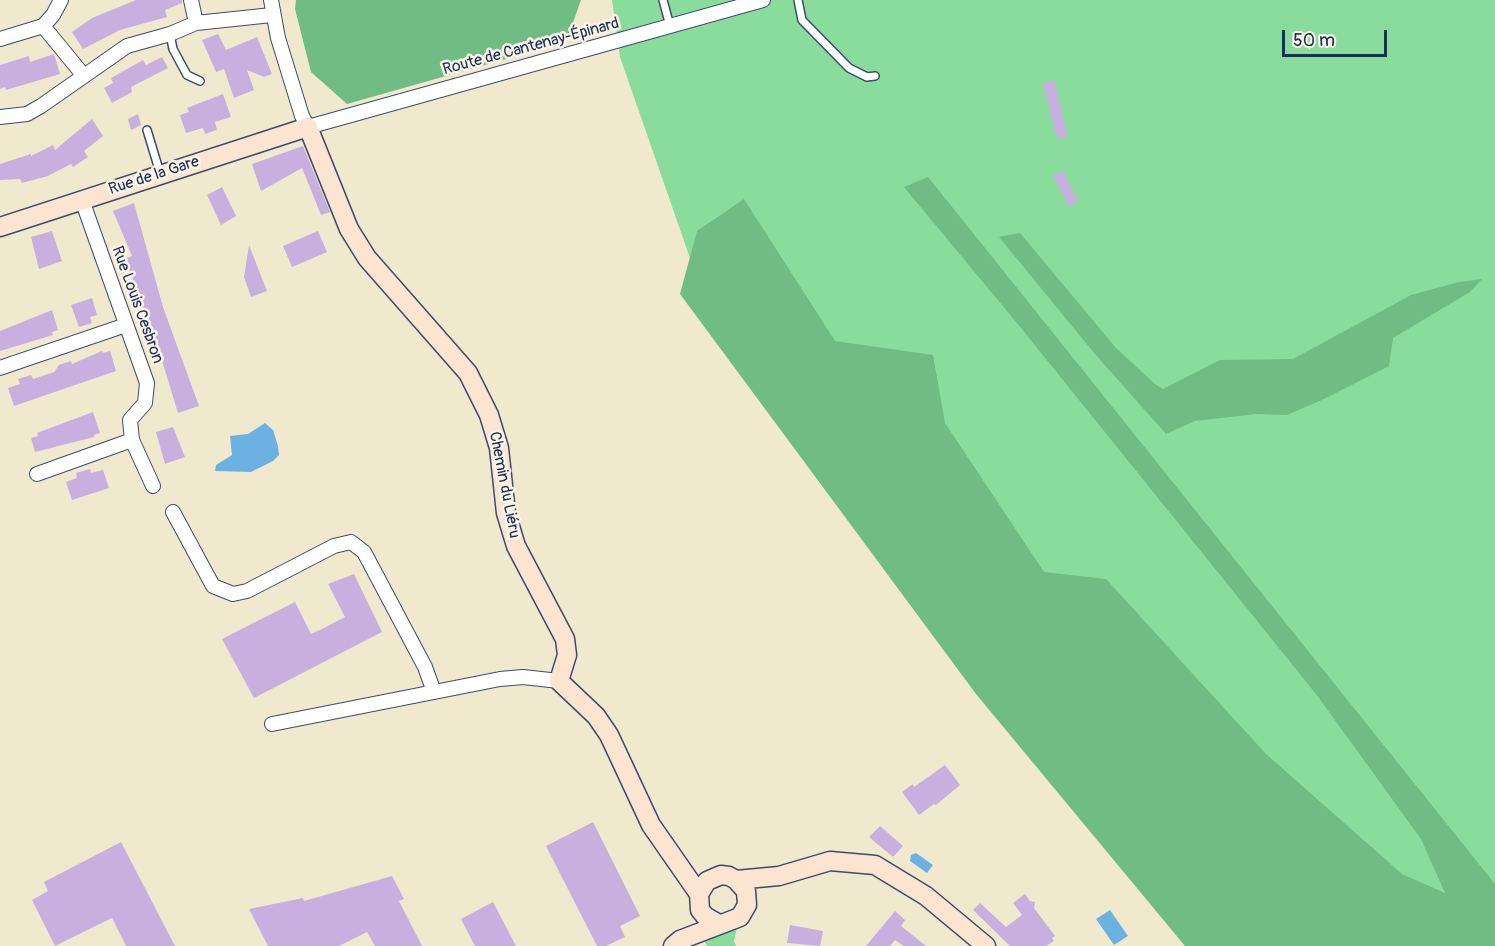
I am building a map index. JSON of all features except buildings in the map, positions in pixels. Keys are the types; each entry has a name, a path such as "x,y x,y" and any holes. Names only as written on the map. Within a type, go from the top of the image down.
{"street":[{"path":"0,39 43,26 53,15 61,0"},
{"path":"191,0 196,22"},
{"path":"271,0 272,15 302,116 308,127"},
{"name":"Route de Cantenay-Épinard","path":"308,127 763,0"},
{"path":"0,117 27,114 127,46 170,34 196,22 272,15"},
{"path":"43,26 84,76"},
{"name":"Rue de la Gare","path":"0,227 160,173 308,127"},
{"name":"Chemin du Liéru","path":"308,127 350,229 367,258 468,373 489,415 499,448 506,513 516,546 566,639 567,655 559,681"},
{"name":"Rue Louis Cesbron","path":"82,200 147,383 145,403 130,420 132,440"},
{"path":"0,368 126,325"},
{"path":"37,474 132,440 153,486"},
{"path":"173,512 213,586 233,594 247,591 334,546 351,542 364,552 424,667 434,692"},
{"path":"272,724 500,679 523,677 559,681 596,716 609,735 651,825 699,898 705,916 719,924"},
{"path":"669,850 714,877"},
{"path":"677,943 702,887 714,877 722,875 736,879 779,876 830,861 875,865 926,896 986,946"},
{"path":"677,943 719,924 735,921 747,905 779,876"},
{"path":"736,879 746,891 747,905"}],"lane":[{"path":"663,0 670,26"},
{"path":"798,0 801,20 849,68 867,77 875,76"},
{"path":"170,34 173,49 187,75 200,81"},
{"path":"147,130 160,173"}],"green space":[{"path":"296,0 581,0 566,42 347,104 311,72 295,9"},
{"path":"612,0 1495,0 1495,946 1218,946 691,261 620,57"},
{"path":"928,177 1495,884 1495,946 1185,946 976,694 680,294 697,231 744,199 835,341 933,355 945,423 1044,572 1106,579 1266,754 1402,874 1445,893 1421,839 1316,694 1021,328 904,187"},
{"path":"1020,233 1116,348 1163,389 1220,360 1293,359 1411,295 1459,282 1482,279 1470,292 1393,338 1389,366 1324,399 1287,415 1256,414 1195,421 1166,434 1095,354 999,237"},
{"path":"737,928 734,941 736,946 707,946 702,936 715,931"}],"water":[{"path":"265,423 273,430 278,446 279,455 273,461 251,472 215,471 216,465 232,455 230,436 248,434"},
{"path":"916,853 933,865 927,873 910,861 911,855"},
{"path":"1110,910 1128,936 1114,945 1096,919"}]}
